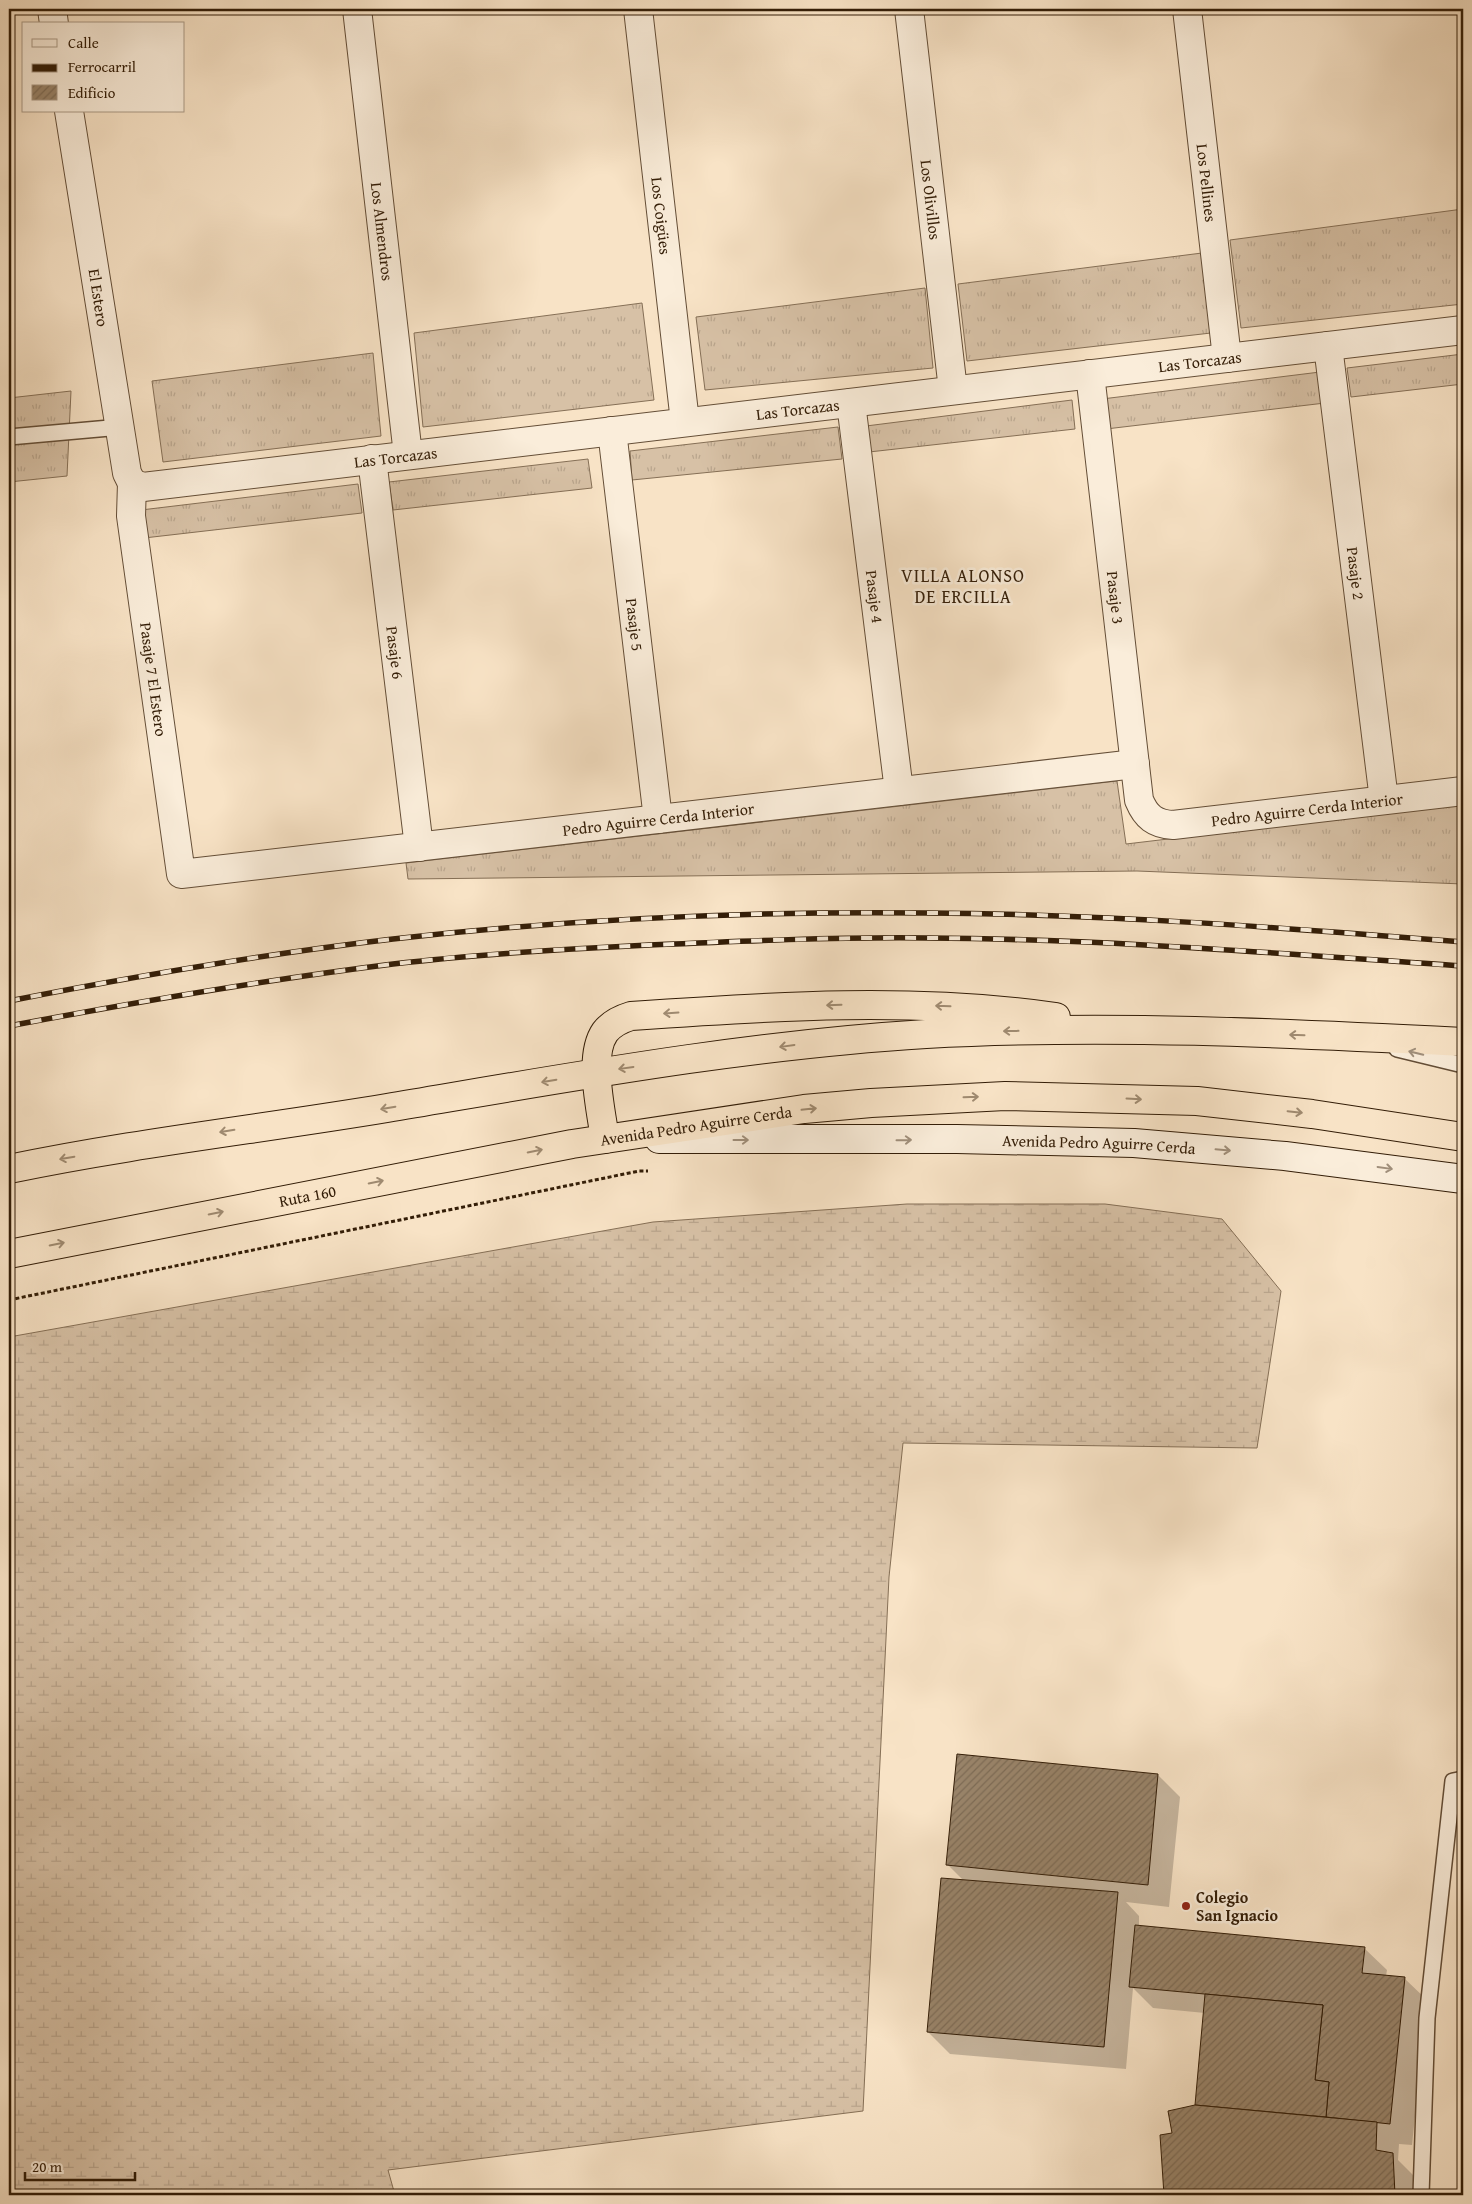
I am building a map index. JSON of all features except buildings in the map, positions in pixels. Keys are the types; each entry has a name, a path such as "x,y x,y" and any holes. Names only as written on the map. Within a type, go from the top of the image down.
{"highway":[{"path":"605,1139 597,1073 600,1041 613,1024 631,1016 760,1007 882,1004 1003,1010 1148,1030"},
{"path":"9,1169 224,1131 380,1109 597,1073 796,1045 871,1038 991,1032 1148,1030 1345,1036 1463,1042"},
{"name":"Avenida Pedro Aguirre Cerda","path":"605,1139 804,1109 931,1099 1005,1096 1198,1102 1312,1114 1463,1137"},
{"name":"Ruta 160","path":"9,1254 605,1139"}],"street":[{"path":"52,9 54,22"},
{"name":"Los Almendros","path":"357,9 408,455"},
{"name":"Los Coigües","path":"638,9 685,422"},
{"name":"Los Olivillos","path":"909,9 953,390"},
{"name":"Los Pellines","path":"1187,9 1227,358"},
{"name":"El Estero","path":"69,112 127,473 132,483"},
{"name":"Las Torcazas","path":"132,483 143,487 1463,330"},
{"name":"Pasaje 2","path":"1328,346 1384,800"},
{"name":"Pasaje 3","path":"1090,374 1139,800 1143,810 1150,818"},
{"name":"Pasaje 4","path":"851,403 898,791"},
{"name":"Pasaje 5","path":"612,431 658,819"},
{"name":"Pasaje 6","path":"372,459 420,847"},
{"name":"Pasaje 7 El Estero","path":"132,483 131,516 181,874"},
{"name":"Pedro Aguirre Cerda Interior","path":"181,874 1135,764"},
{"name":"Pedro Aguirre Cerda Interior","path":"1150,818 1161,824 1173,824 1463,791"},
{"name":"Avenida Pedro Aguirre Cerda","path":"605,1139 957,1139 1134,1143 1285,1156 1463,1179"}],"lane":[{"path":"9,437 120,427"},
{"path":"1345,1036 1463,1065"},
{"path":"1421,2195 1421,2149 1428,2008 1453,1782 1463,1779"}],"path":[{"path":"9,1300 639,1171 658,1171"}],"green space":[{"path":"1463,209 1463,304 1241,328 1230,240"},
{"path":"1202,253 1211,333 967,361 958,284"},
{"path":"925,288 933,368 705,390 696,317"},
{"path":"642,303 654,400 423,427 414,333"},
{"path":"373,353 381,436 163,462 152,381"},
{"path":"1463,354 1463,384 1351,397 1347,368"},
{"path":"1320,372 1325,403 1106,429 1102,399"},
{"path":"71,391 67,476 9,482 9,398"},
{"path":"1072,400 1075,429 869,452 866,426"},
{"path":"838,427 842,459 632,480 630,451"},
{"path":"588,459 592,488 393,510 389,482"},
{"path":"358,484 362,513 144,538 141,510"},
{"path":"1117,781 1126,844 1463,804 1463,884 1137,871 408,879 406,863"},
{"path":"907,1204 1105,1204 1222,1219 1281,1291 1257,1448 903,1443 889,1577 863,2111 388,2170 395,2195 9,2195 9,1337 653,1222"}],"railway":[{"path":"9,1001 200,966 393,939 593,921 727,915 861,913 1062,916 1196,923 1463,942"},
{"path":"9,1026 104,1008 296,977 457,957 585,948 858,938 995,939 1196,948 1463,966"}],"place":[{"name":"Colegio San Ignacio","path":"1186,1906"}],"district":[{"name":"VILLA ALONSO DE ERCILLA","path":"963,586"}]}
